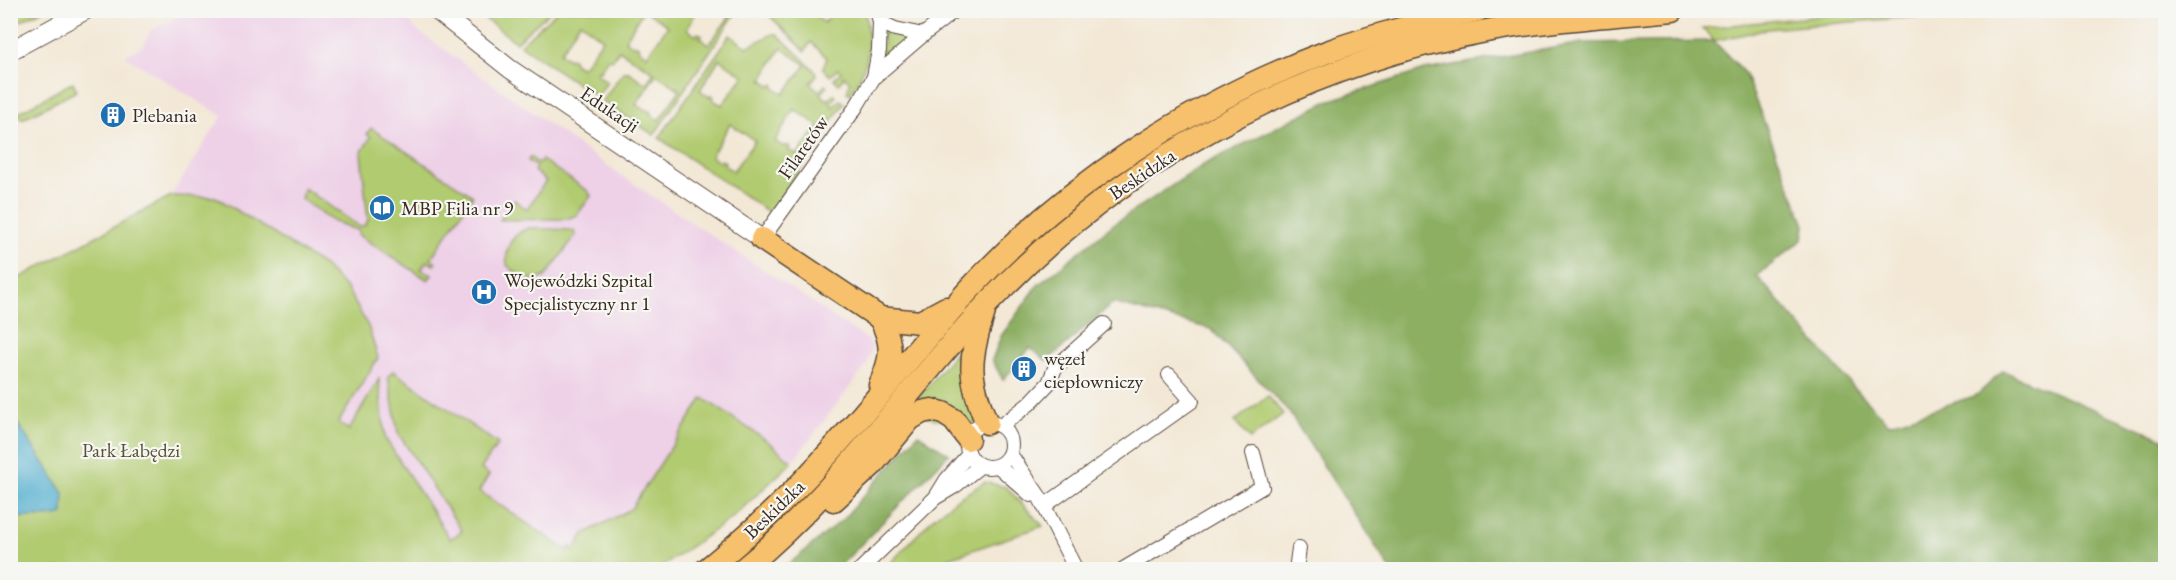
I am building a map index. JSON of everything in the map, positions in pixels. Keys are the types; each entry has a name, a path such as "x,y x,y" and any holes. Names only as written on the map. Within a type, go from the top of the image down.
{"main road":[{"name":"Beskidzka","path":"706,570 773,512 817,467 969,290 1039,222 1081,188 1178,122 1235,92 1329,51 1419,24 1478,10"},
{"name":"Beskidzka","path":"742,570 790,527 834,482 986,304 1018,272 1095,206 1142,172 1200,137 1245,112 1299,87 1376,59 1426,44 1482,32 1562,20 1673,10"},
{"path":"762,239 880,318 920,322 941,312 969,290"},
{"path":"986,304 976,337 971,365 975,392 999,429"},
{"path":"871,405 889,365 890,356 891,346 880,318"},
{"path":"790,527 819,513 844,493 872,465 910,419 922,412 932,410 943,413 954,420 968,446"}],"street":[{"path":"10,51 86,10"},
{"name":"Edukacji","path":"436,10 510,69 762,239"},
{"name":"Filaretów","path":"762,239 856,107 874,77 923,34 955,10"},
{"name":"Filaretów","path":"874,77 879,50 879,16"},
{"name":"Filaretów","path":"879,16 894,29 923,34"},
{"path":"860,570 936,496 968,446 975,428 999,429 1029,404 1049,383 1055,368 1104,324"},
{"path":"1044,506 1192,401 1169,375"},
{"path":"936,496 955,486 980,466 992,467 1003,463 1010,454 1011,443 999,429"},
{"path":"968,446 980,466"},
{"path":"1122,570 1262,487 1253,453"},
{"path":"1010,454 1044,506 1076,570"},
{"path":"998,466 1044,506"},
{"path":"1296,570 1299,548"}],"shaded area":[{"name":"Wojewódzki Szpital Specjalistyczny nr 1","path":"190,11 400,11 418,31 619,174 867,339 872,347 867,365 792,462 732,518 658,569 427,569 125,219 171,196 222,116 125,56 144,45 151,30"}],"green space":[{"path":"558,10 643,11 625,40 634,46 635,44 647,55 668,26 646,11 697,11 687,29 696,36 698,33 702,35 700,38 709,44 731,15 725,11 737,11 654,135 602,101 623,72 629,72 646,84 654,72 619,50 612,60 608,58 600,71 596,73 607,82 597,97 520,45","holes":["580,22 603,39 582,68 574,63 573,59 560,53","656,74 680,90 659,120 650,114 651,112 636,105"]},
{"path":"11,11 41,11 11,26"},
{"path":"475,11 551,11 516,42"},
{"path":"765,11 809,11 813,13 815,11 816,16 824,23 834,11 865,11 868,54 862,73 850,94 847,92 850,82 844,76 839,84 834,79 841,72 838,69 830,76 823,68 827,58 811,42 805,51"},
{"path":"1869,11 1984,11 1767,29 1714,41 1703,28"},
{"path":"884,30 909,38 880,64"},
{"path":"777,34 816,72 817,76 810,83 819,91 825,85 827,87 821,94 827,100 834,94 836,96 830,103 833,107 840,100 844,103 770,213 659,138 730,35 747,47","holes":["781,48 806,65 784,94 775,88 774,84 771,86 762,79","719,59 744,76 722,105 713,100 714,97 711,94 709,97 700,90","794,109 819,126 797,155 788,150 790,147 786,145 784,147 775,141","730,124 755,141 733,171 724,165 725,162 722,160 720,162 711,156"]},
{"path":"1714,41 1745,74 1805,225 1803,239 1757,276 1856,390 1889,424 1977,395 2003,371 2165,439 2165,569 1390,569 1289,412 1211,329 1113,303 1047,361 1030,348 1003,380 992,360 1001,336 1038,285 1115,223 1205,164 1328,101 1425,70 1582,43"},
{"path":"73,82 75,92 22,119 16,114"},
{"path":"371,128 473,196 431,258 436,262 434,265 427,261 421,269 432,275 428,280 358,235 359,231 333,221 301,199 304,188 360,227 365,225 368,220 361,153 371,137 367,134"},
{"path":"530,157 539,164 542,160 588,191 591,196 577,215 567,219 500,220 514,200 527,209 546,181 534,171 536,167 528,161"},
{"name":"Park Łabędzi","path":"171,196 216,197 324,266 347,289 368,326 378,358 338,423 349,430 379,379 385,438 450,539 462,531 398,433 388,377 393,371 498,444 481,469 489,475 479,491 568,551 570,547 574,550 584,534 631,509 703,398 769,442 792,462 732,518 658,569 11,569 10,283"},
{"path":"529,228 570,230 576,235 546,276 541,279 530,279 520,275 507,265 507,252 511,242 518,234"},
{"path":"966,340 979,419 968,427 906,412"},
{"path":"1268,396 1283,414 1250,439 1235,421"},
{"path":"918,434 949,454 837,569 783,569 843,519"},
{"path":"985,482 1006,487 1043,526 917,569 885,569 933,518 957,499"}],"water":[{"path":"11,414 64,493 63,514 50,517 23,517 11,521"}],"place":[{"name":"Plebania","path":"113,115"},
{"name":"MBP Filia nr 9","path":"382,208"},
{"name":"Wojewódzki Szpital Specjalistyczny nr 1","path":"484,292"},
{"name":"węzeł ciepłowniczy","path":"1024,369"}]}
